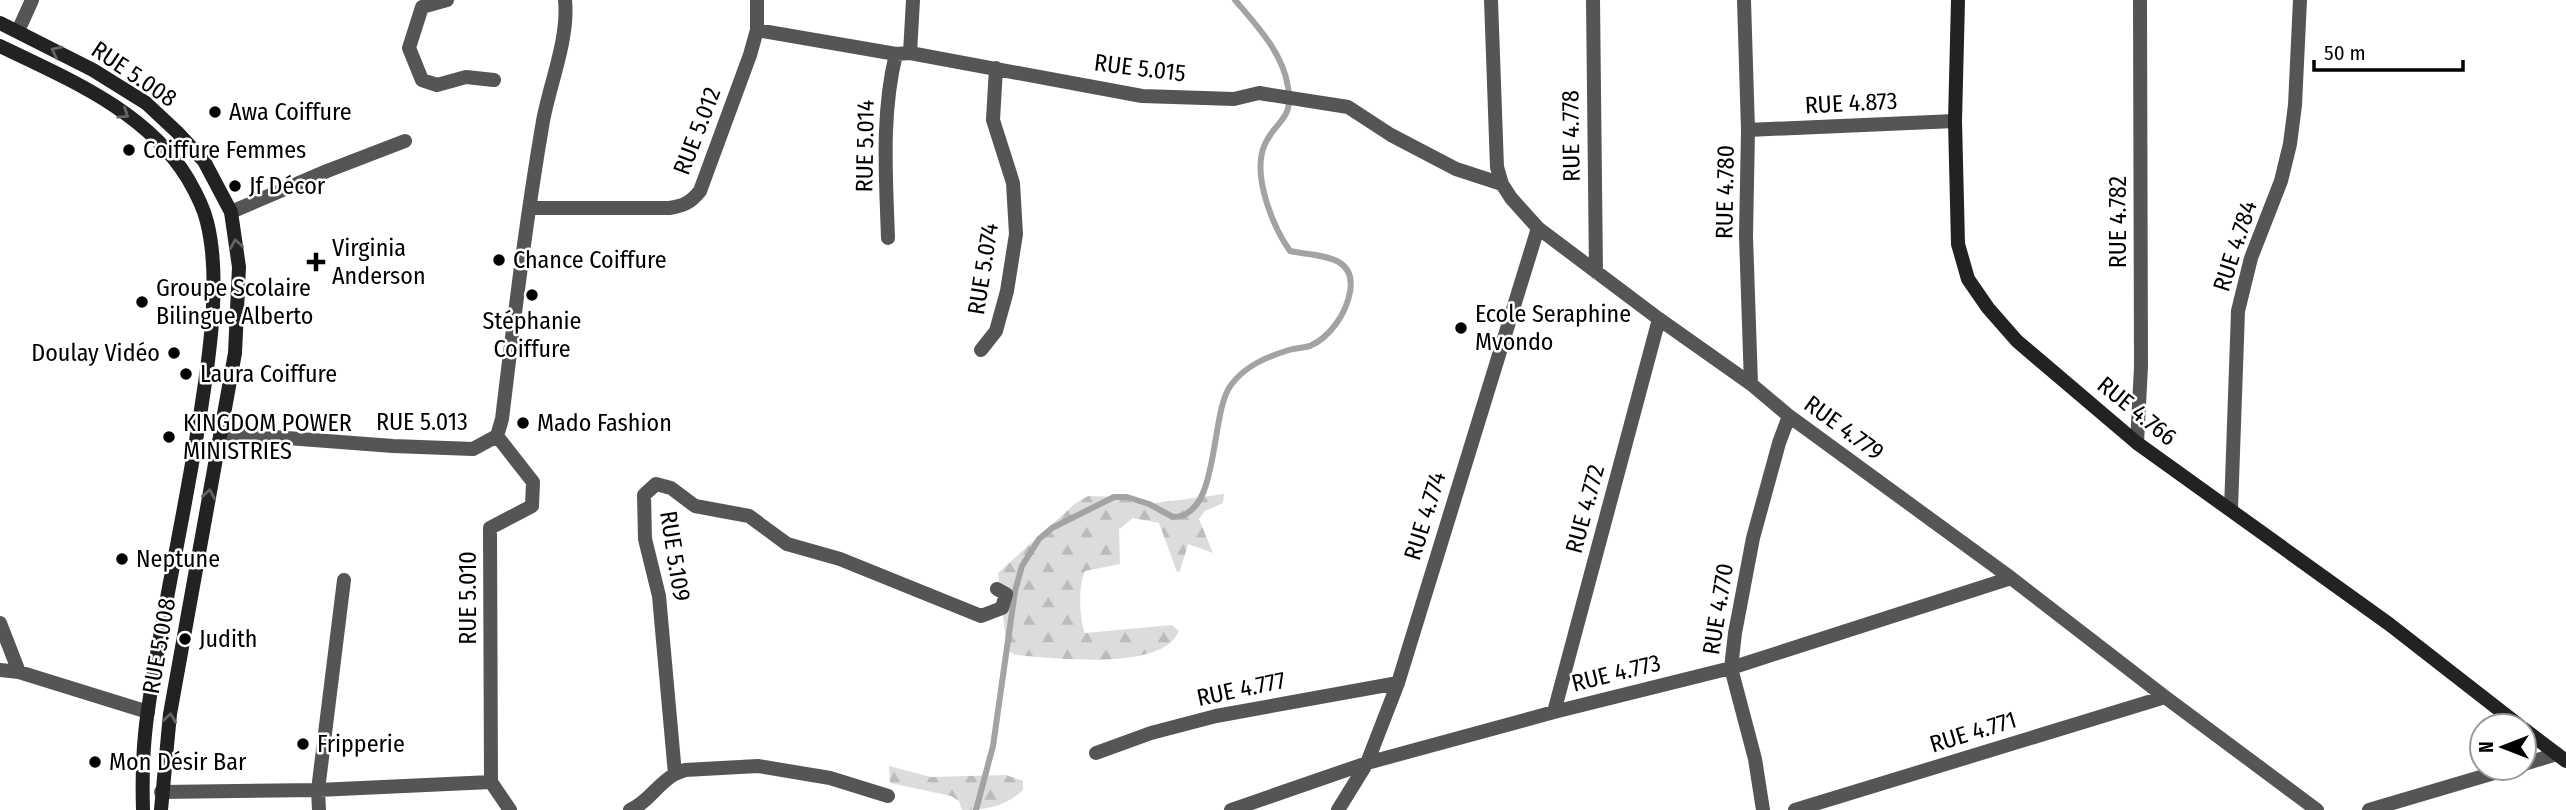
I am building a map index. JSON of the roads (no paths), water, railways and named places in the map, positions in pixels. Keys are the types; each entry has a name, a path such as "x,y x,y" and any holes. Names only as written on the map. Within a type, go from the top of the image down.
{"main road":[{"name":"RUE 4.766","path":"1958,0 1955,121 1958,244 1968,279 1988,308 2017,341 2137,443 2389,624 2502,712"},
{"name":"RUE 5.008","path":"0,23 93,70 146,103 177,131 204,161 231,212 239,267 234,353 170,714 161,810"},
{"name":"RUE 5.008","path":"0,46 82,86 131,118 162,146 188,179 207,222 212,265 211,344 148,712 142,810"},
{"name":"RUE 4.766","path":"2538,740 2561,757"}],"street":[{"path":"18,31 32,0"},
{"path":"447,0 422,7 409,48 422,80 437,85 466,77 494,80"},
{"path":"497,436 502,419 515,307 544,117 564,34 565,0"},
{"name":"RUE 5.012","path":"530,208 669,208 681,207 692,201 700,191 751,55 757,30 757,0"},
{"name":"RUE 5.014","path":"888,238 885,136 890,77 903,54 914,0"},
{"name":"RUE 4.779","path":"1491,0 1497,167 1502,184 1511,198 1538,228 2011,578 2317,810"},
{"name":"RUE 4.778","path":"1593,0 1596,272"},
{"name":"RUE 4.780","path":"1744,0 1748,130 1746,236 1751,384"},
{"name":"RUE 4.782","path":"2137,443 2141,367 2140,0"},
{"name":"RUE 4.784","path":"2231,509 2238,311 2251,258 2281,181 2290,144 2295,105 2300,0"},
{"name":"RUE 5.015","path":"757,30 996,68 1142,96 1234,99 1259,93 1348,107 1391,135 1456,169 1502,184"},
{"name":"RUE 5.074","path":"981,350 996,331 1007,290 1016,234 1013,183 993,120 996,68"},
{"name":"RUE 4.873","path":"1748,130 1955,121"},
{"path":"231,212 405,141"},
{"name":"RUE 4.774","path":"1338,810 1367,763 1398,683 1538,228"},
{"name":"RUE 4.772","path":"1554,712 1659,319"},
{"name":"RUE 4.770","path":"1763,810 1755,758 1731,668 1753,538 1789,416"},
{"name":"RUE 5.013","path":"220,433 473,449 497,436"},
{"name":"RUE 5.010","path":"491,782 490,527 532,506 533,482 497,436"},
{"name":"RUE 5.109","path":"675,774 659,596 645,539 643,515 643,495 656,484 671,488 695,506 748,516 787,544 840,559 981,616 1002,608 1006,594 997,589"},
{"name":"RUE 4.773","path":"1231,810 1367,763 1554,712 1731,668 2011,578"},
{"path":"319,810 318,790 344,580"},
{"path":"0,623 19,672"},
{"path":"0,670 19,672 148,712"},
{"name":"RUE 4.777","path":"1096,753 1151,733 1216,716 1398,683"},
{"name":"RUE 4.771","path":"1795,810 2165,697"},
{"path":"2538,761 2561,757"},
{"path":"630,810 642,804 665,779 685,770 758,766 830,778 888,796"},
{"path":"2369,810 2468,781"},
{"path":"161,792 318,790 491,782 510,810"}],"waterway":[{"path":"976,810 993,746 1015,591 1022,566 1039,539 1052,528 1114,497 1127,497 1149,504 1173,517 1188,513 1199,500 1207,483 1219,418 1231,385 1249,367 1264,359 1310,346 1324,337 1336,324 1348,300 1350,279 1341,263 1322,256 1290,251 1271,215 1262,185 1261,156 1269,136 1286,113 1288,87 1275,51 1235,0"}],"place":[{"name":"Awa Coiffure","path":"215,112"},
{"name":"Coiffure Femmes","path":"129,150"},
{"name":"Jf Décor","path":"235,186"},
{"name":"Chance Coiffure","path":"499,260"},
{"name":"Virginia Anderson","path":"316,262"},
{"name":"Stéphanie Coiffure","path":"532,295"},
{"name":"Groupe Scolaire Bilingue Alberto","path":"142,302"},
{"name":"Ecole Seraphine Mvondo","path":"1461,328"},
{"name":"Doulay Vidéo","path":"174,353"},
{"name":"Laura Coiffure","path":"186,374"},
{"name":"Mado Fashion","path":"523,423"},
{"name":"KINGDOM POWER MINISTRIES","path":"169,437"},
{"name":"Neptune","path":"122,559"},
{"name":"Judith","path":"185,639"},
{"name":"Fripperie","path":"303,744"},
{"name":"Mon Désir Bar","path":"95,762"}]}
